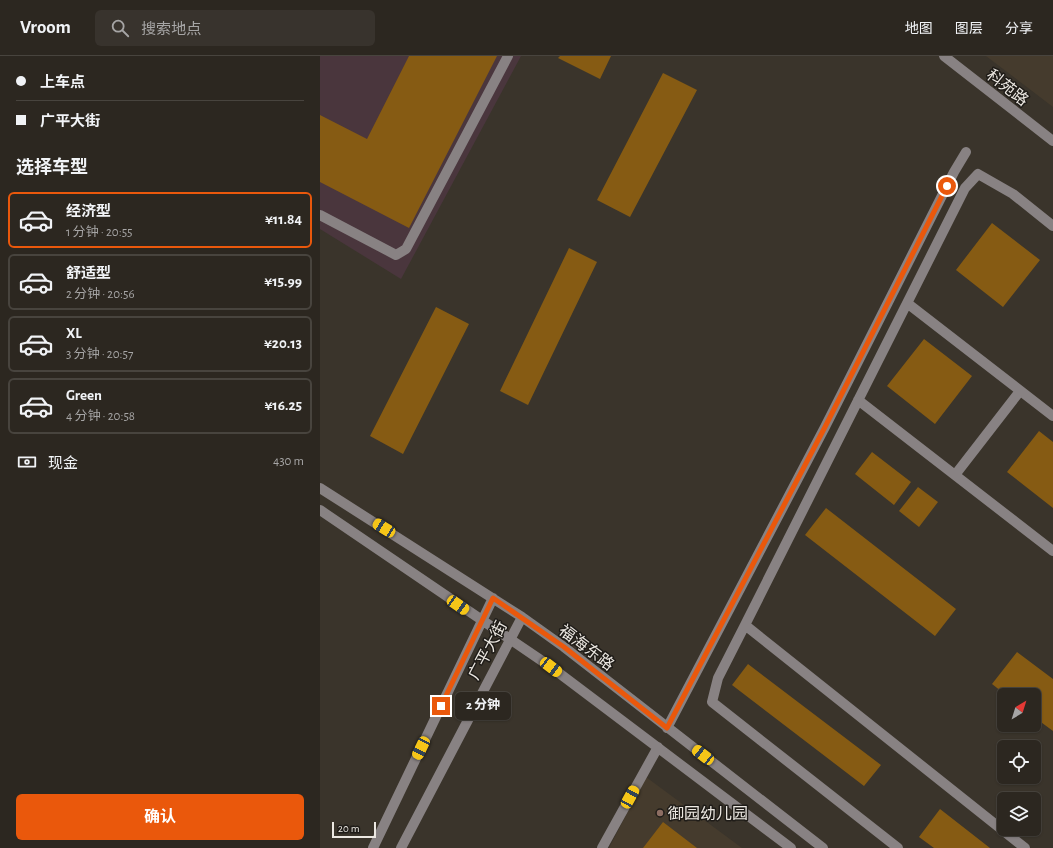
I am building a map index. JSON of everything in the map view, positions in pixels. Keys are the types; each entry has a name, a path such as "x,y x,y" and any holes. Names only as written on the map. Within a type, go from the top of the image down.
{"street":[{"path":"320,215 396,255 406,249 508,56"},
{"name":"科苑路","path":"944,56 1053,141"},
{"path":"667,728 825,427 954,172 966,152"},
{"path":"898,848 712,702 718,678 965,188 978,174 1013,194 1053,226"},
{"path":"907,303 1053,416"},
{"path":"955,475 1020,391"},
{"path":"858,400 1053,551"},
{"name":"福海东路","path":"320,488 493,598 564,647 823,848"},
{"path":"320,510 551,667 791,848"},
{"name":"广平大街","path":"373,848 493,598"},
{"name":"广平大街","path":"401,848 509,638 522,617"},
{"path":"745,625 852,712 1025,848"},
{"path":"602,848 658,747"}],"shaded area":[{"path":"320,56 521,56 401,279 320,229"},
{"path":"986,56 1053,56 1053,107"},
{"name":"御园幼儿园","path":"646,777 742,848 609,848"}],"building":[{"path":"409,56 497,56 409,228 320,182 320,115 367,139"},
{"path":"560,56 611,56 600,79 558,58"},
{"path":"663,73 697,90 630,217 597,200"},
{"path":"992,223 1040,260 1003,307 956,270"},
{"path":"569,248 597,262 528,405 500,391"},
{"path":"436,307 469,324 403,454 370,436"},
{"path":"924,339 972,376 935,424 887,386"},
{"path":"1039,431 1053,442 1053,508 1007,472"},
{"path":"872,452 911,482 894,505 855,474"},
{"path":"918,487 938,502 919,527 899,511"},
{"path":"826,508 956,609 935,636 805,535"},
{"path":"1017,652 1053,679 1053,731 1041,722 1041,688 997,688 992,684"},
{"path":"748,664 881,765 864,786 732,685"},
{"path":"940,809 990,848 934,848 919,837"},
{"path":"663,822 697,848 643,848"}],"place":[{"name":"御园幼儿园","path":"660,813"}],"route":[{"path":"441,706 493,598 564,647 667,728 825,427 947,186"}]}
